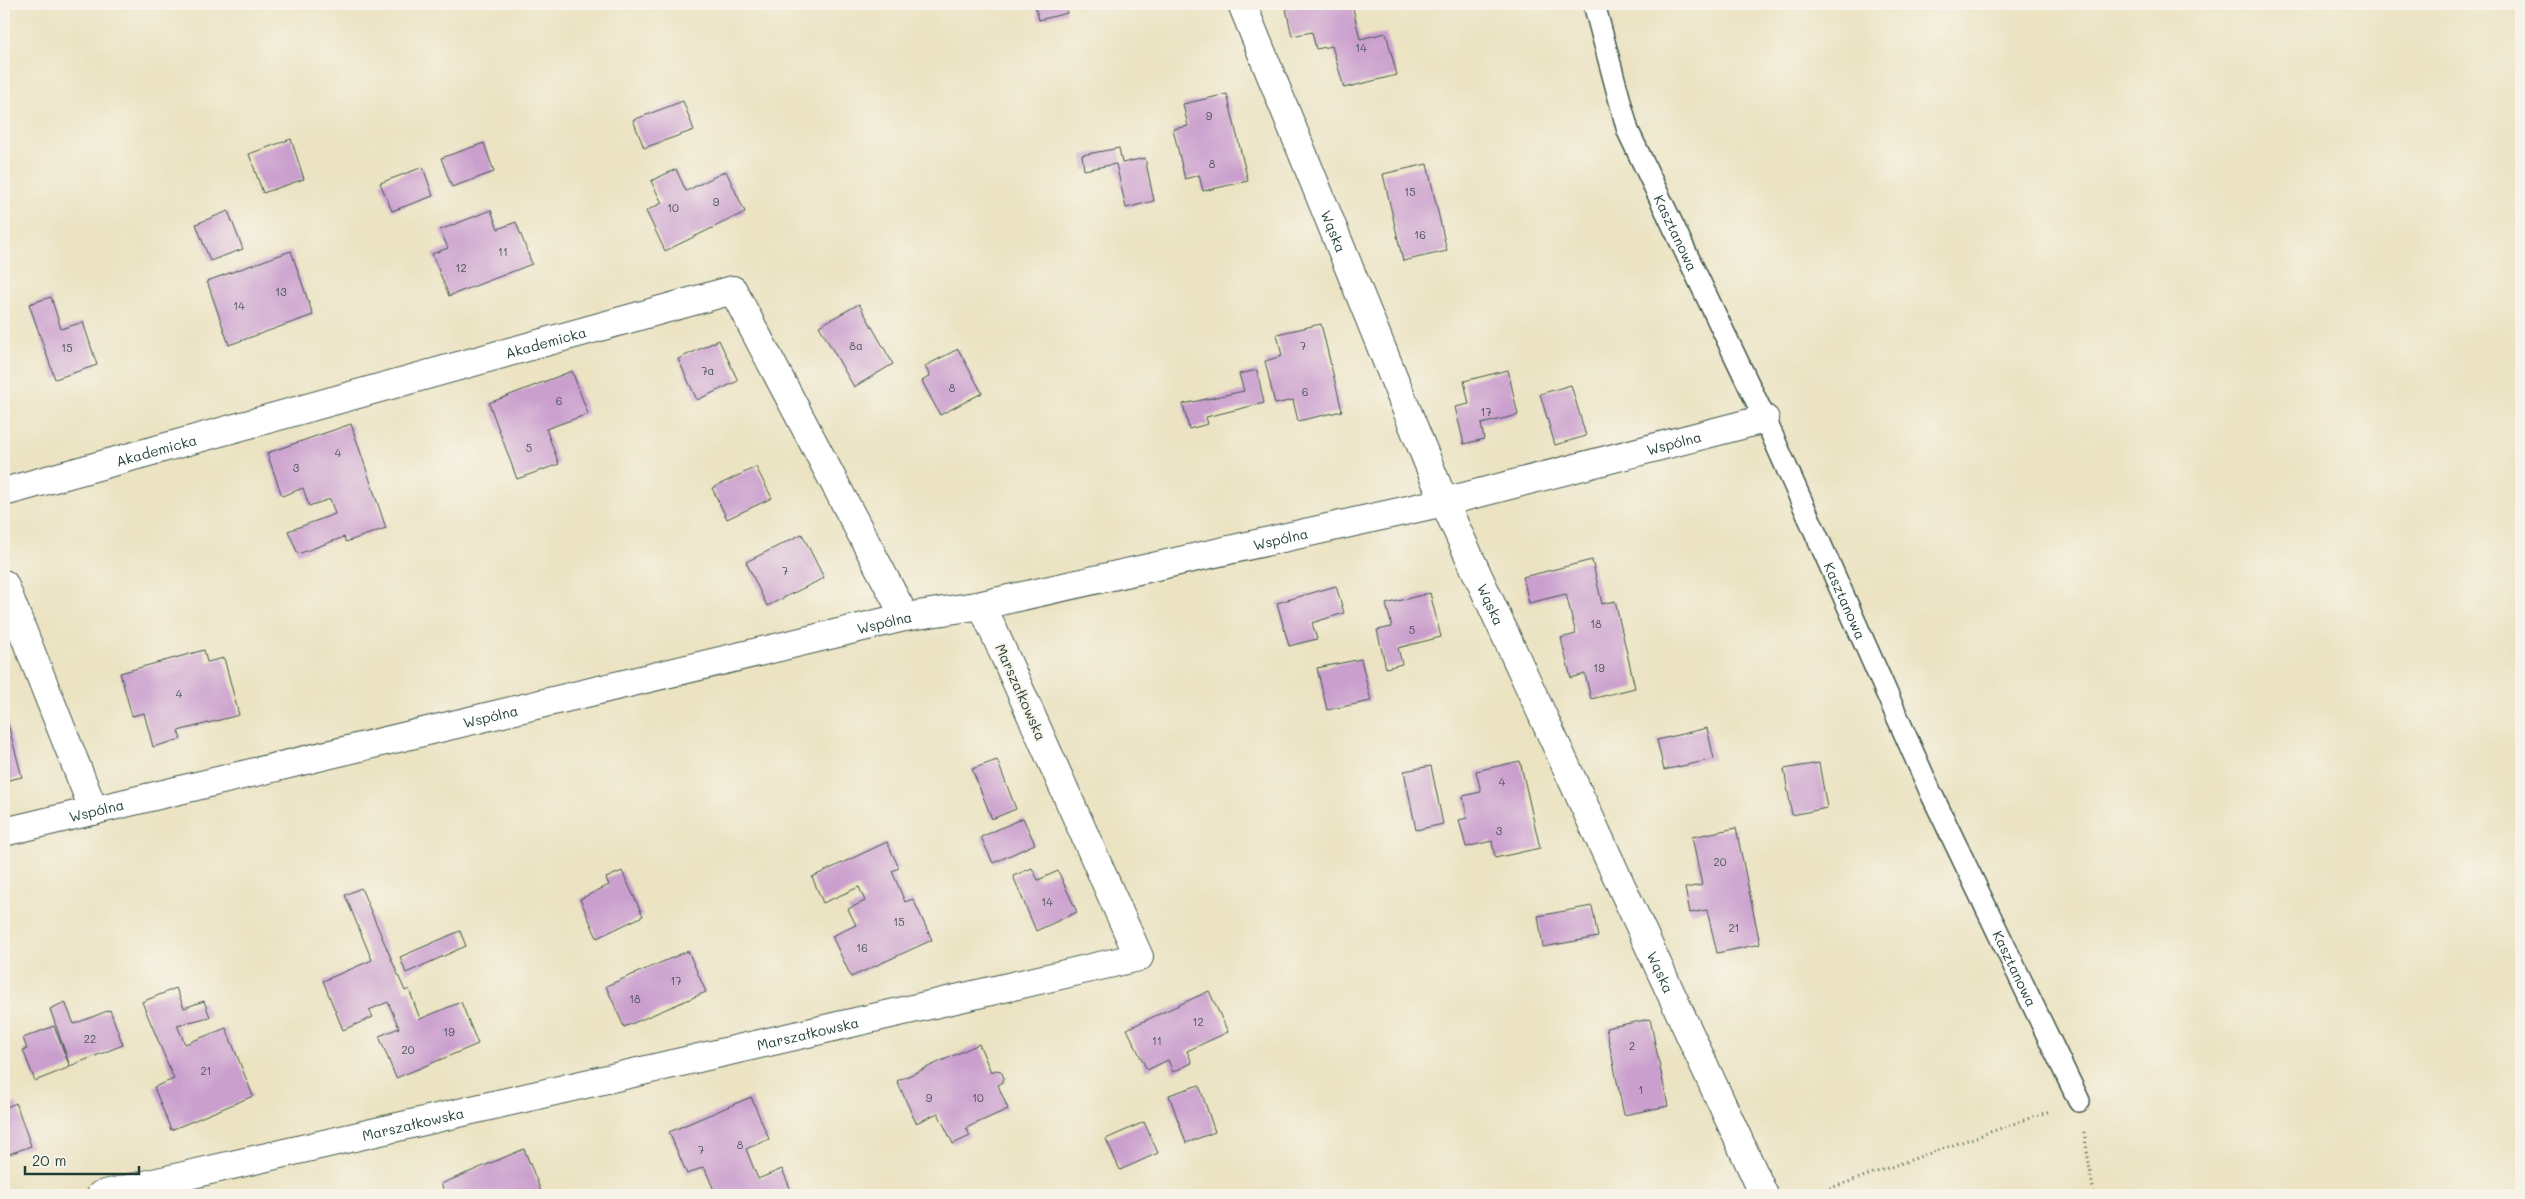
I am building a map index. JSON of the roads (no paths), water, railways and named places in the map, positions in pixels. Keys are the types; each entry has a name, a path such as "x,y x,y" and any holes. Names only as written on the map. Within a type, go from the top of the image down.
{"street":[{"name":"Wąska","path":"1242,4 1444,502 1764,1195"},
{"name":"Akademicka","path":"4,492 733,290 905,617"},
{"name":"Wspólna","path":"4,832 905,617 982,605 1444,502 1765,419"},
{"path":"4,584 94,810"},
{"name":"Marszałkowska","path":"101,1195 1140,957 982,605"}],"lane":[{"name":"Kasztanowa","path":"1594,4 1628,131 1765,419 1930,793 2078,1101"}]}
